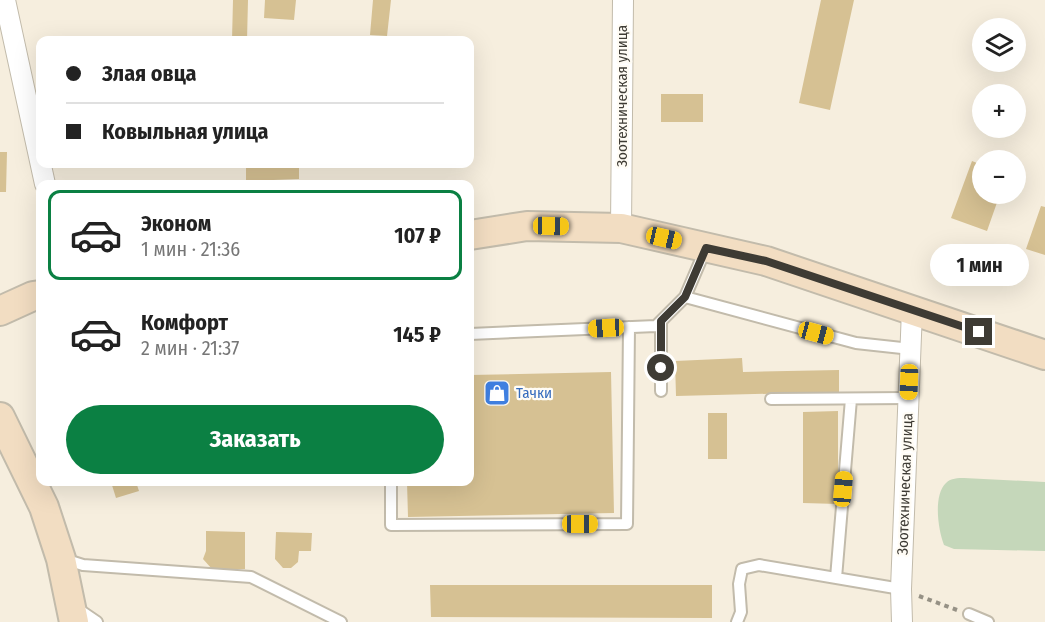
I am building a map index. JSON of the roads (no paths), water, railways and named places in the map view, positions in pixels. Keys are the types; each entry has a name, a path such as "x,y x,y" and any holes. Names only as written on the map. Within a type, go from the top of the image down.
{"main road":[{"path":"474,234 527,226 621,228 766,261 1045,354"},
{"path":"0,311 36,296"},
{"path":"0,417 44,507 61,559 72,613"}],"street":[{"path":"5,0 36,143"},
{"name":"Зоотехническая улица","path":"621,228 623,0"},
{"name":"Зоотехническая улица","path":"902,622 901,589 912,310"}],"lane":[{"path":"474,334 656,326 685,297 706,248"},
{"path":"685,297 856,343 911,349"},
{"path":"661,321 661,391"},
{"path":"391,486 391,525 627,524 629,327"},
{"path":"771,399 909,398"},
{"path":"836,578 850,399"},
{"path":"61,559 83,565 251,577 341,622"},
{"path":"738,622 741,612 739,584 742,569 759,565 901,589"},
{"path":"72,613 98,622"},
{"path":"969,614 988,622"}],"place":[{"name":"Тачки","path":"497,393"}]}
